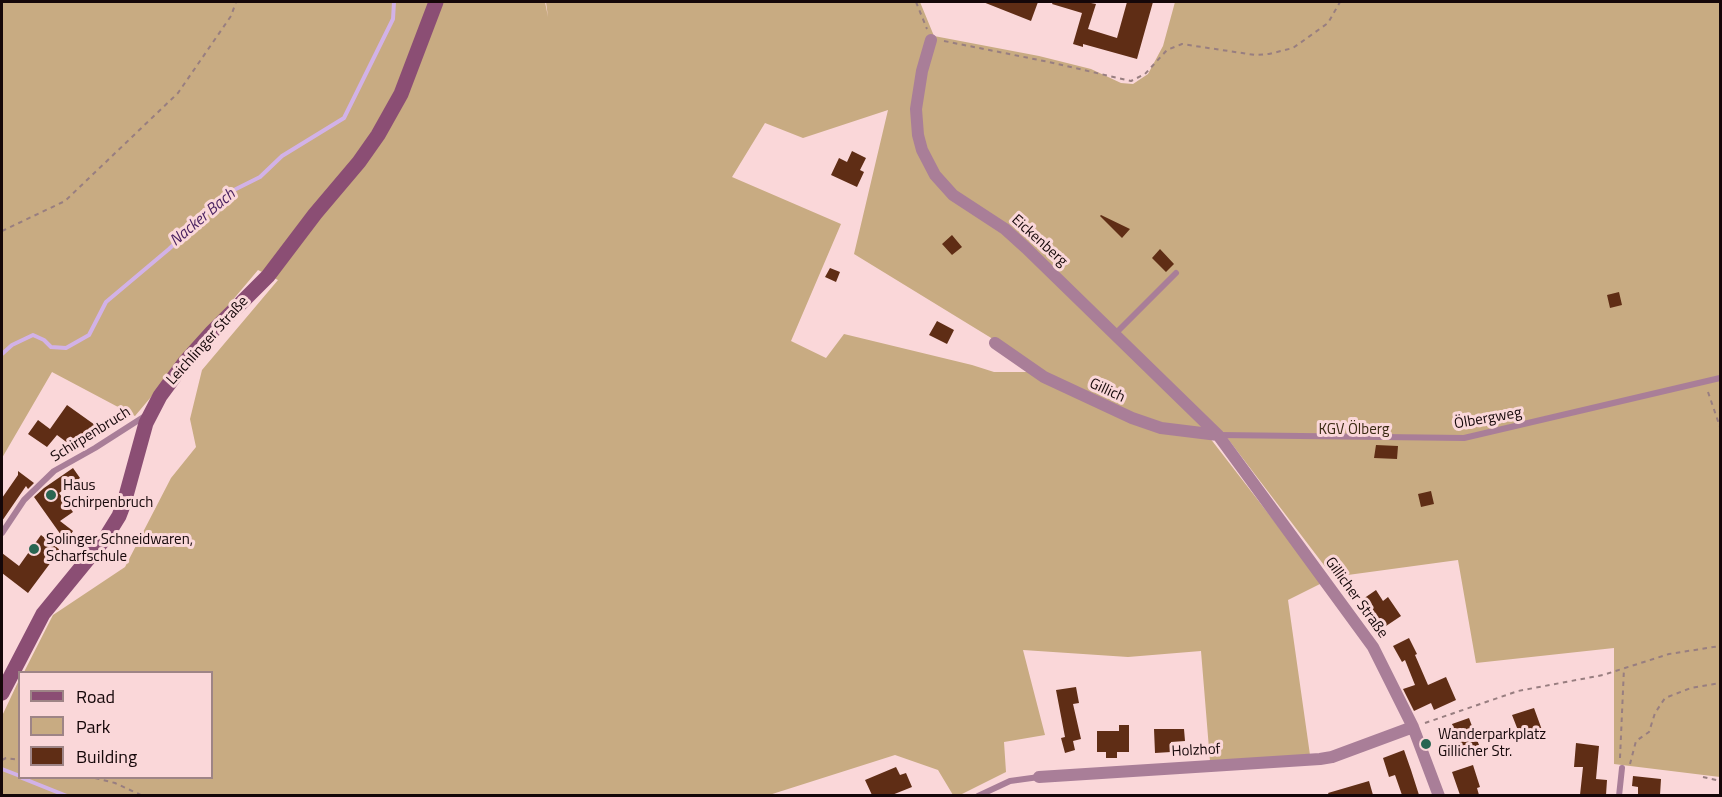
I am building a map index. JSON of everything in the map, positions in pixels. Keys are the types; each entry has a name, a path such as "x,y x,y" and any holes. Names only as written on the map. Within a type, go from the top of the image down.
{"main road":[{"name":"Leichlinger Straße","path":"2,693 44,614 106,537 119,516 150,414 160,396 185,362 212,332 268,276 378,135 401,94 436,2"}],"street":[{"name":"Eickenberg","path":"931,40 922,71 916,109 922,150 934,175 953,195 983,214 1019,242 1218,435"},
{"name":"Gillich","path":"996,344 1044,377 1121,414 1161,428 1218,435"},
{"name":"Gillicher Straße","path":"1218,435 1373,647 1413,728 1439,795"},
{"name":"Holzhof","path":"1039,777 1320,759 1332,757 1413,728"}],"lane":[{"path":"1114,334 1176,273"},
{"name":"Ölbergweg","path":"1218,435 1464,438 1720,378"},
{"name":"Schirpenbruch","path":"2,533 24,500 54,471 150,414"},
{"path":"1619,795 1625,769"},
{"name":"Holzhof","path":"978,795 1010,781 1039,777"}],"path":[{"path":"2,231 65,201 178,93 231,16 236,2"},
{"path":"916,2 931,40 960,43 1131,81 1145,74 1167,51 1182,44 1255,55 1293,48 1328,23 1340,2"},
{"path":"1703,381 1720,427"},
{"path":"1413,728 1502,695 1603,675 1670,654 1720,646"},
{"path":"1624,668 1620,762 1625,769"},
{"path":"1625,769 1636,741 1648,732 1665,698 1682,690 1720,683"},
{"path":"2,760 6,758 18,760"},
{"path":"1703,777 1720,781"},
{"path":"102,779 143,795"}],"green space":[{"name":"KGV Ölberg","path":"2,2 545,2 548,17 546,2 920,2 934,36 1039,56 1091,69 1121,83 1133,84 1148,74 1163,46 1175,2 1720,2 1720,777 1614,764 1614,648 1476,663 1458,560 1333,577 1225,435 1203,429 1322,583 1288,600 1310,755 1210,761 1201,651 1128,657 1023,650 1045,735 1004,742 1006,772 960,795 953,795 938,770 895,755 766,796 2,795 2,716 18,682 18,779 213,779 213,671 25,671 53,615 125,567 171,478 196,447 190,419 202,370 278,280 258,270 135,416 52,372 2,458","holes":["888,110 854,254 1001,344 1036,372 994,372 844,334 826,358 791,341 841,224 732,177 765,123 803,138"]}],"building":[{"path":"983,2 1038,2 1031,21"},
{"path":"1053,2 1096,4 1088,29 1117,38 1127,2 1153,2 1137,59 1083,44 1083,47 1073,44 1082,13 1052,4"},
{"path":"852,151 866,158 860,170 864,172 857,187 831,175 839,158 847,162"},
{"path":"1101,215 1130,229 1122,238"},
{"path":"952,235 962,247 952,255 942,244"},
{"path":"1160,249 1174,264 1166,272 1152,258"},
{"path":"830,268 840,272 836,282 825,277"},
{"path":"1619,292 1622,305 1610,308 1607,295"},
{"path":"937,321 954,330 947,344 929,335"},
{"path":"67,405 95,425 77,450 57,435 47,447 28,434 38,420 50,429"},
{"path":"1376,445 1398,446 1397,459 1374,458"},
{"path":"73,468 80,478 59,493 73,512 60,521 73,531 66,542 34,497"},
{"path":"18,471 34,483 28,489 26,486 2,521 2,498 18,475"},
{"path":"1431,491 1434,504 1421,507 1418,494"},
{"path":"41,535 60,550 28,593 2,573 2,553 19,566"},
{"path":"1376,590 1383,601 1388,597 1401,616 1383,628 1363,599"},
{"path":"1409,638 1428,685 1446,677 1456,700 1434,710 1431,703 1414,711 1403,689 1415,685 1405,660 1402,662 1393,646"},
{"path":"1076,687 1079,703 1073,704 1081,739 1073,741 1075,750 1065,753 1061,738 1065,737 1056,690"},
{"path":"1534,708 1542,730 1521,738 1512,715"},
{"path":"1469,718 1479,745 1461,751 1452,724"},
{"path":"1119,725 1129,725 1129,752 1117,752 1117,758 1106,758 1106,752 1097,752 1097,731 1119,731"},
{"path":"1154,729 1184,729 1185,741 1171,742 1171,752 1155,753"},
{"path":"1576,743 1599,746 1596,779 1607,780 1606,795 1580,795 1583,767 1574,767"},
{"path":"1404,750 1419,795 1402,795 1395,775 1389,777 1383,758"},
{"path":"1473,765 1480,787 1477,788 1479,795 1460,795 1452,772"},
{"path":"896,767 900,775 906,773 912,787 892,795 872,795 865,780"},
{"path":"1633,776 1661,779 1660,795 1638,795 1638,787 1632,786"},
{"path":"1369,781 1373,795 1329,795 1328,793"}],"waterway":[{"name":"Nacker Bach","path":"2,354 12,345 33,335 44,340 51,347 66,348 89,335 106,302 169,249 228,193 260,177 282,156 344,118 393,19 394,2"},
{"path":"2,769 18,775"},
{"path":"24,779 67,796"}],"place":[{"name":"Haus Schirpenbruch","path":"51,495"},
{"name":"Solinger Schneidwaren, Scharfschule","path":"34,549"},
{"name":"Wanderparkplatz Gillicher Str.","path":"1426,744"}]}
